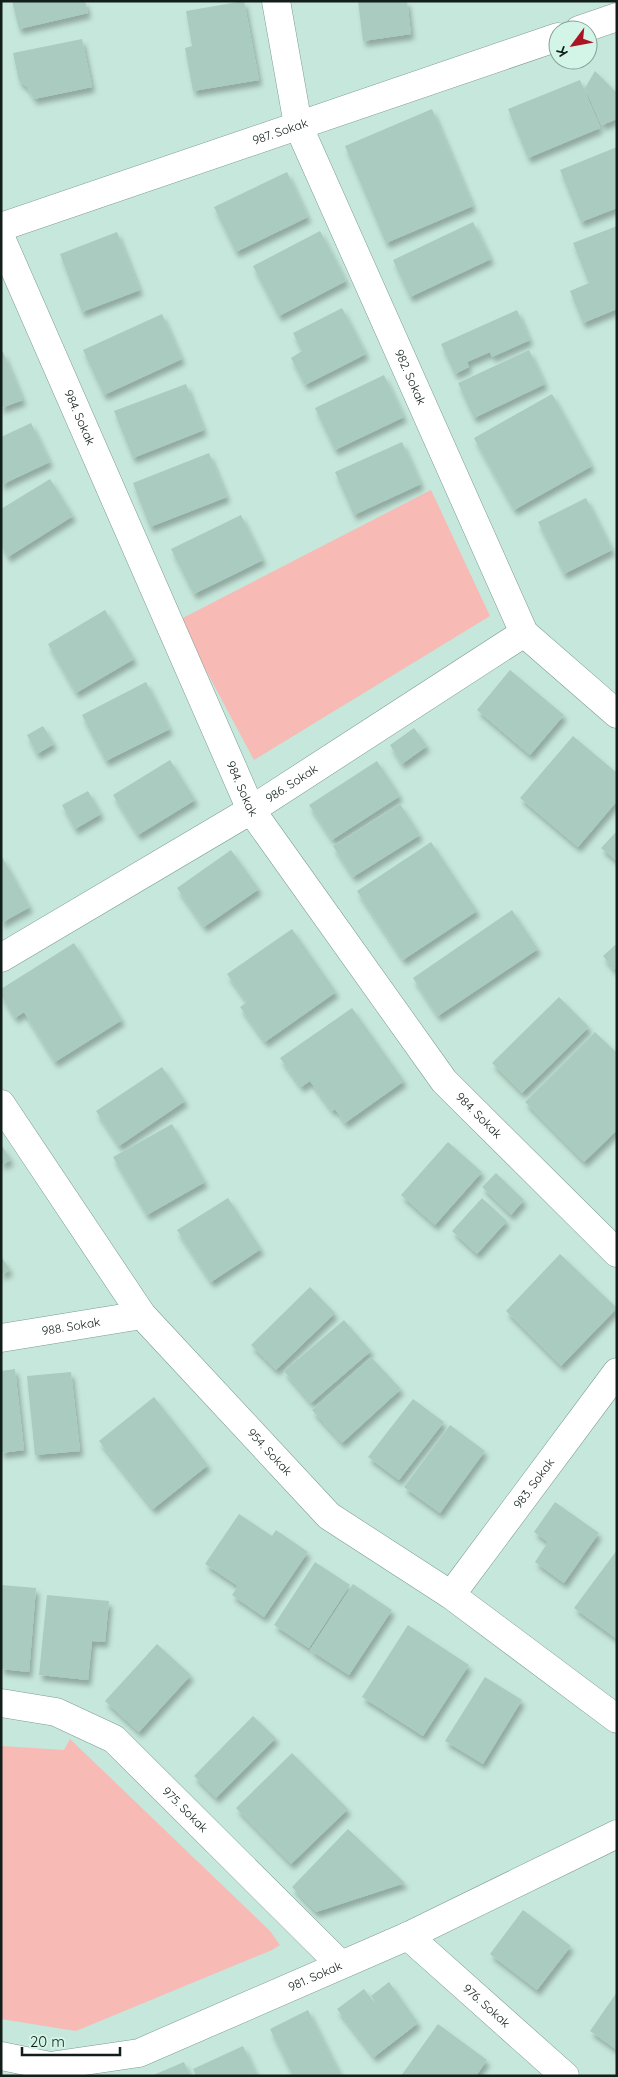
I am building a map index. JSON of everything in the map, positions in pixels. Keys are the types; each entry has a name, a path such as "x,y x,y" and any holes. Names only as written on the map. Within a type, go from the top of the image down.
{"street":[{"name":"982. Sokak","path":"276,1 298,125 524,633 617,714"},
{"path":"598,24 617,17"},
{"name":"987. Sokak","path":"1,227 548,40"},
{"name":"984. Sokak","path":"1,238 251,810 444,1081 617,1253"},
{"name":"986. Sokak","path":"1,958 251,810 524,633"},
{"name":"954. Sokak","path":"1,1104 142,1315 329,1516 451,1595 617,1719"},
{"name":"988. Sokak","path":"1,1338 142,1315"},
{"name":"983. Sokak","path":"451,1595 617,1372"},
{"name":"975. Sokak","path":"1,1703 56,1712 114,1739 340,1964"},
{"name":"981. Sokak","path":"1,2056 50,2066 138,2064 340,1964 408,1936 617,1834"},
{"name":"976. Sokak","path":"408,1936 548,2070"}],"shaded area":[{"path":"431,490 490,616 254,760 179,620"},
{"path":"70,1739 270,1931 280,1945 76,2031 1,2019 1,1746 64,1750"}],"building":[{"path":"12,1 85,1 88,13 19,29"},
{"path":"244,1 259,80 193,91 185,48 192,46 186,11"},
{"path":"358,1 407,1 411,34 363,41"},
{"path":"82,39 92,87 34,99 27,87 19,81 13,53"},
{"path":"595,71 617,93 617,119 602,125 585,88"},
{"path":"580,80 600,128 528,158 508,109"},
{"path":"432,109 473,206 386,243 345,146"},
{"path":"617,147 617,208 581,222 560,170"},
{"path":"287,172 308,217 236,252 214,207"},
{"path":"473,222 491,259 410,297 393,260"},
{"path":"617,226 617,309 583,323 570,291 589,283 573,243"},
{"path":"320,231 346,281 279,316 253,266"},
{"path":"117,232 140,290 82,312 60,254"},
{"path":"342,308 366,354 305,385 291,358 302,351 293,333"},
{"path":"517,310 530,340 492,357 490,352 467,362 469,367 455,374 441,344"},
{"path":"162,314 182,359 104,395 83,350"},
{"path":"529,350 545,384 474,418 458,383"},
{"path":"1,352 3,352 23,400 1,408"},
{"path":"384,375 404,417 335,450 315,408"},
{"path":"186,384 204,430 133,458 114,411"},
{"path":"552,394 592,466 514,510 474,438"},
{"path":"31,423 50,462 1,485 1,437"},
{"path":"402,442 421,484 354,515 335,472"},
{"path":"209,453 227,497 150,527 133,483"},
{"path":"50,479 73,516 8,557 1,545 1,509"},
{"path":"586,498 612,550 564,574 538,522"},
{"path":"241,515 263,560 194,594 171,549"},
{"path":"105,610 134,659 76,693 48,644"},
{"path":"510,670 564,715 530,755 477,710"},
{"path":"146,682 170,729 106,761 82,715"},
{"path":"43,726 54,744 37,754 27,735"},
{"path":"414,728 427,746 402,764 390,745"},
{"path":"573,736 617,773 617,801 578,847 520,798"},
{"path":"170,760 195,800 138,835 113,795"},
{"path":"377,761 400,796 332,840 309,805"},
{"path":"88,791 101,814 75,829 62,805"},
{"path":"400,804 420,835 353,877 333,846"},
{"path":"617,831 617,861 601,848"},
{"path":"431,842 477,911 403,960 357,891"},
{"path":"231,850 259,889 204,927 177,888"},
{"path":"1,855 30,907 1,923"},
{"path":"512,910 538,949 438,1016 413,978"},
{"path":"292,929 336,992 265,1042 240,1007 247,1002 227,974"},
{"path":"74,943 122,1020 55,1062 24,1012 15,1018 1,995 1,989"},
{"path":"615,945 617,947 617,967 614,970 603,956"},
{"path":"559,997 589,1027 522,1093 492,1063"},
{"path":"352,1008 404,1081 345,1123 335,1109 332,1111 310,1081 301,1087 280,1058"},
{"path":"595,1032 617,1053 617,1130 584,1162 525,1102"},
{"path":"162,1067 185,1101 119,1146 96,1111"},
{"path":"172,1124 205,1182 147,1215 113,1157"},
{"path":"448,1142 482,1172 435,1225 401,1195"},
{"path":"1,1144 11,1160 1,1165"},
{"path":"496,1173 524,1200 511,1215 482,1187"},
{"path":"228,1198 261,1249 211,1282 177,1230"},
{"path":"482,1198 507,1221 477,1254 452,1231"},
{"path":"560,1254 617,1308 561,1366 506,1311"},
{"path":"1,1256 10,1270 1,1275"},
{"path":"310,1287 335,1313 276,1370 251,1345"},
{"path":"344,1320 371,1351 311,1403 284,1371"},
{"path":"371,1357 401,1389 342,1443 312,1410"},
{"path":"15,1369 24,1450 1,1453 1,1371"},
{"path":"71,1372 80,1451 35,1455 27,1376"},
{"path":"154,1397 208,1465 153,1509 99,1441"},
{"path":"413,1399 444,1422 399,1480 368,1457"},
{"path":"450,1425 485,1451 440,1513 404,1487"},
{"path":"555,1502 599,1533 564,1583 535,1562 548,1542 534,1532"},
{"path":"239,1514 272,1536 276,1530 308,1552 264,1617 232,1595 238,1586 205,1564"},
{"path":"617,1550 617,1639 574,1608"},
{"path":"315,1562 350,1585 309,1648 274,1625"},
{"path":"353,1584 392,1610 349,1675 310,1650"},
{"path":"1,1585 36,1588 29,1672 1,1669"},
{"path":"47,1595 109,1601 105,1642 92,1641 88,1680 39,1675"},
{"path":"408,1625 469,1665 423,1736 362,1697"},
{"path":"157,1644 191,1675 139,1732 105,1701"},
{"path":"485,1677 522,1700 483,1764 445,1741"},
{"path":"253,1716 276,1738 216,1798 194,1776"},
{"path":"292,1753 348,1809 291,1864 236,1808"},
{"path":"348,1829 405,1883 316,1912 292,1887"},
{"path":"523,1910 571,1946 537,1990 490,1954"},
{"path":"389,1982 418,2023 374,2057 337,2009 364,1989 386,2018 371,1996"},
{"path":"617,1992 617,2050 590,2031"},
{"path":"308,2010 341,2076 293,2076 270,2029"},
{"path":"438,2024 487,2060 476,2076 401,2076"},
{"path":"243,2046 257,2076 196,2076 193,2069"},
{"path":"184,2062 190,2076 151,2076"}]}
